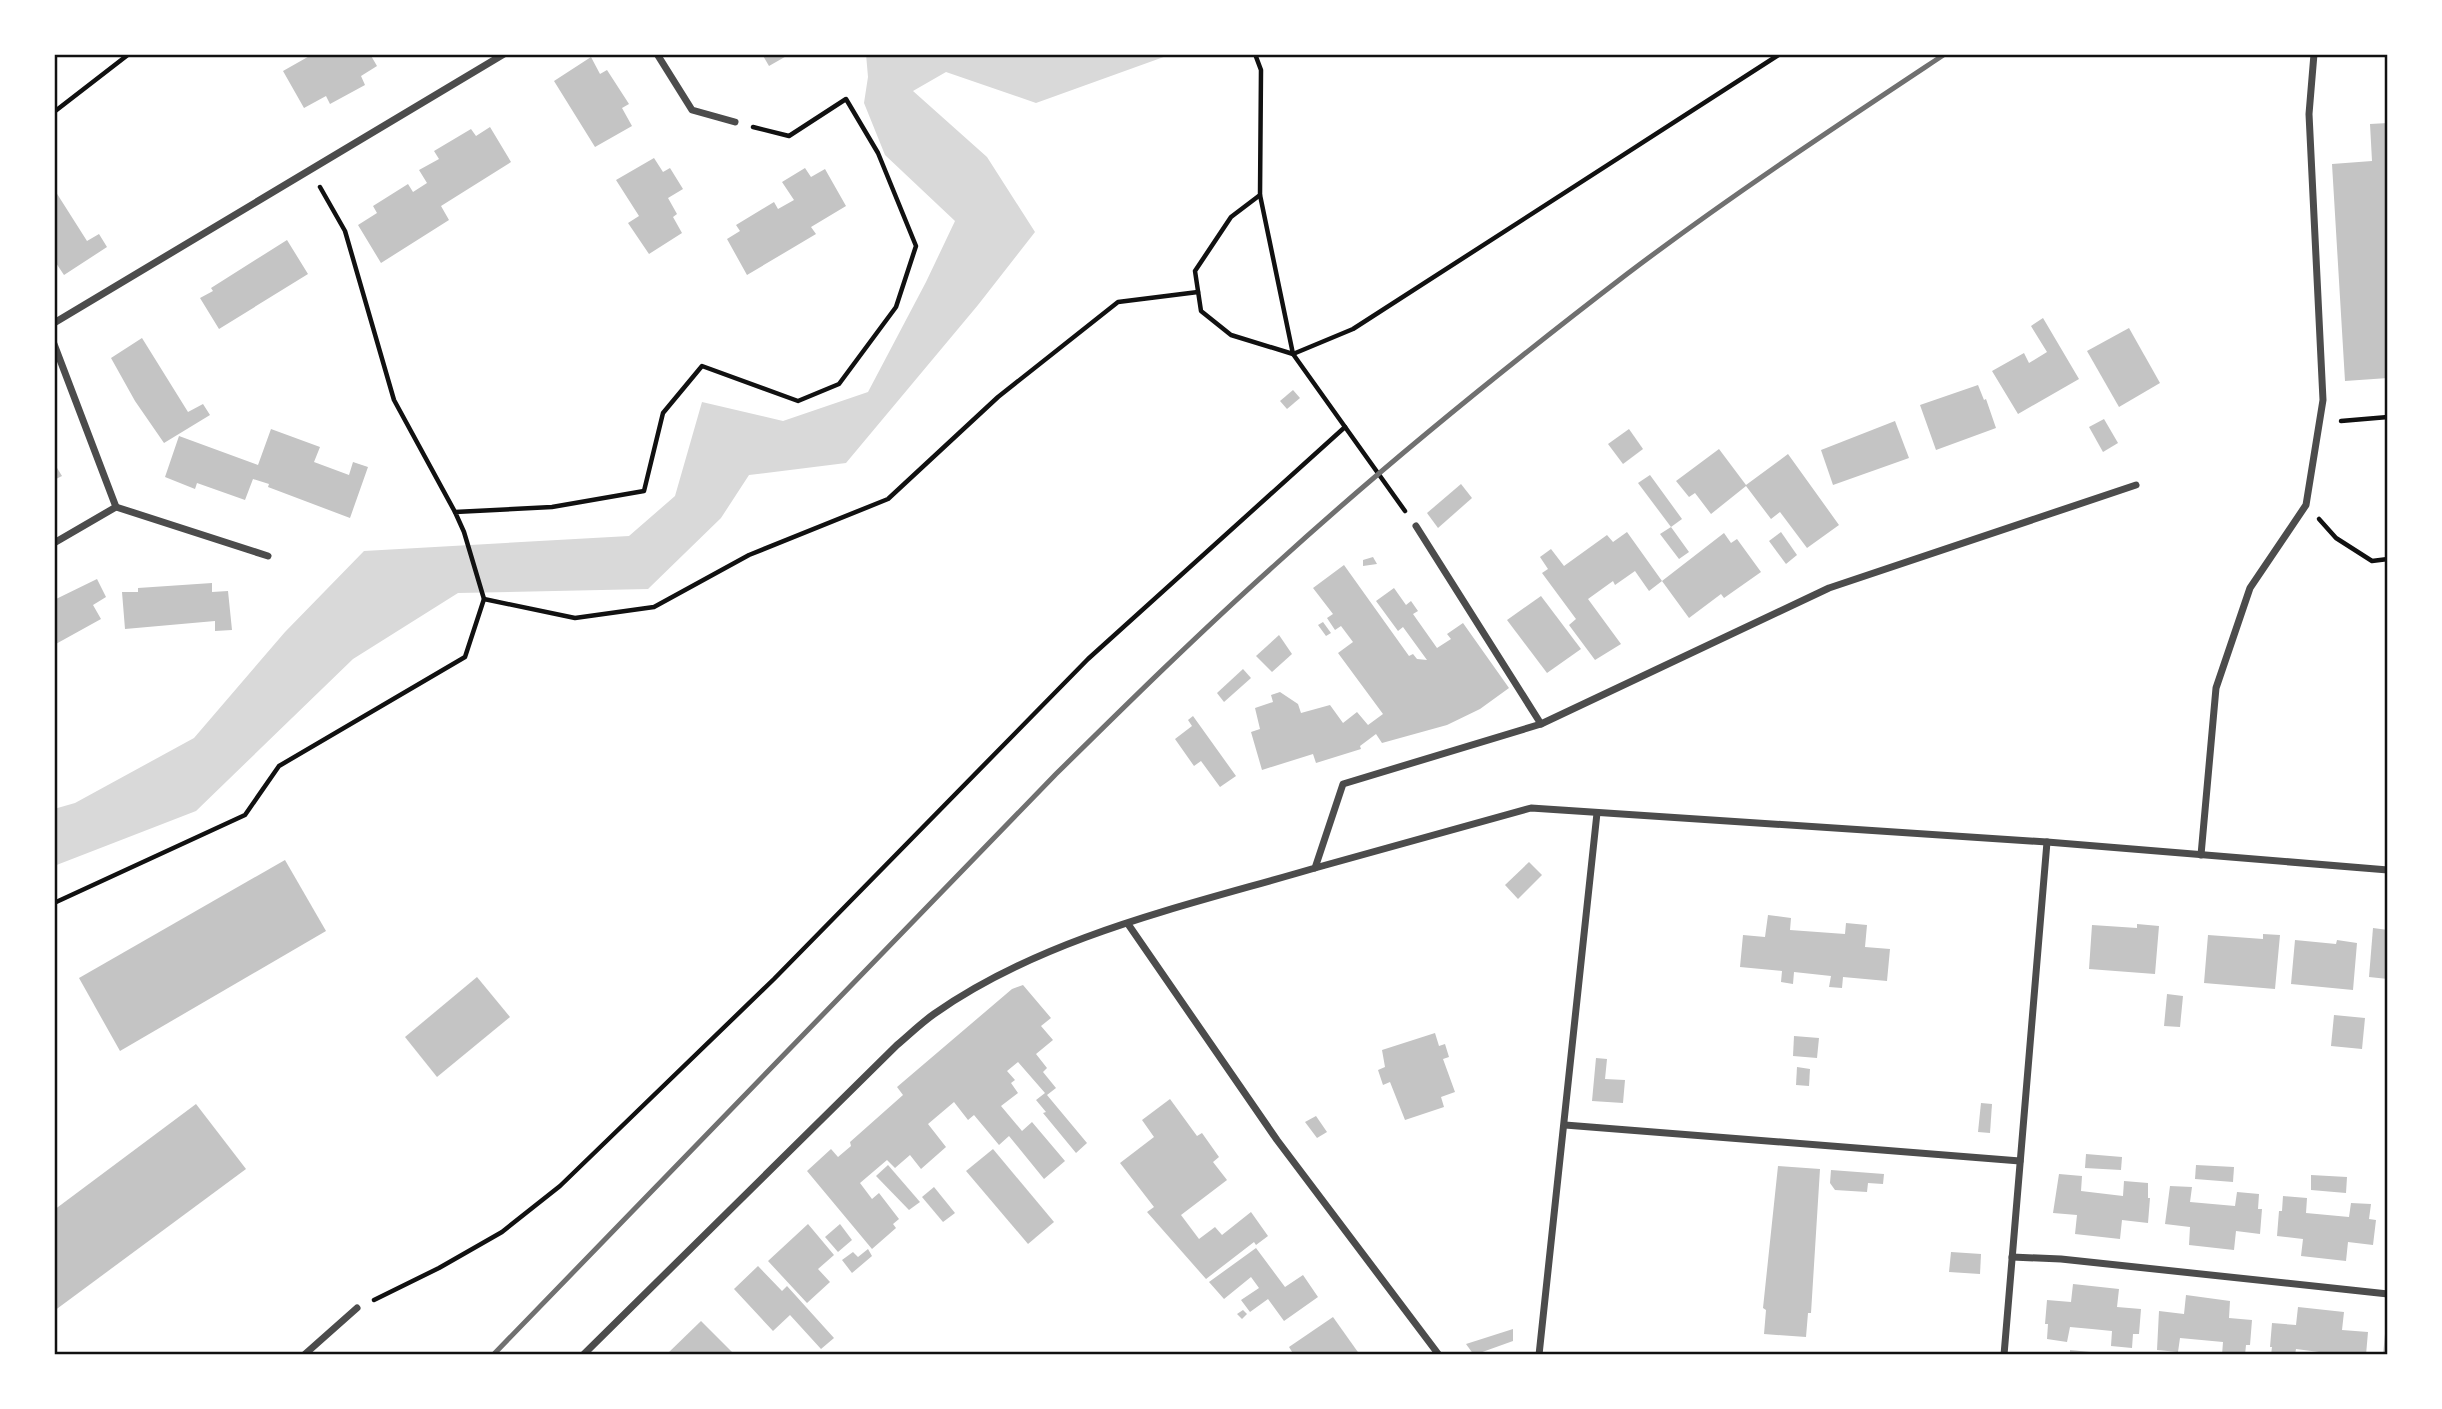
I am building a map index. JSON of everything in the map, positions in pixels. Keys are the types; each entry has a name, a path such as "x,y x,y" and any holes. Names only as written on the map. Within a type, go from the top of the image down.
{"street":[{"path":"54,323 504,54"},
{"path":"657,54 692,110 735,122"},
{"path":"2201,855 2216,688 2250,587 2306,505 2323,400 2309,114 2314,54"},
{"path":"54,344 116,507"},
{"path":"1315,867 1343,784 1541,724 1829,587 2136,485"},
{"path":"54,543 116,507 268,556"},
{"path":"1416,526 1541,724"},
{"path":"583,1355 897,1045 933,1015 980,986 1044,954 1128,924 1315,867 1531,808 2047,842 2388,870"},
{"path":"1539,1355 1597,813"},
{"path":"2004,1355 2047,842"},
{"path":"1128,924 1277,1140 1439,1355"},
{"path":"1565,1125 2020,1161"},
{"path":"2012,1257 2060,1259 2388,1294"},
{"path":"304,1355 357,1308"}],"path":[{"path":"54,112 129,54"},
{"path":"1255,54 1261,70 1260,195 1293,354 1416,526"},
{"path":"1260,195 1231,217 1195,271 1201,311 1231,335 1293,354 1353,329 1780,54"},
{"path":"454,512 552,507 644,491 663,413 702,366 798,401 839,384 896,307 916,246 878,153 846,99 789,136 735,122"},
{"path":"54,903 245,815 279,766 465,657 484,599 464,532 394,400 345,231 312,170"},
{"path":"484,599 575,618 654,607 749,555 888,499 998,397 1118,302 1198,292"},
{"path":"2319,423 2388,417"},
{"path":"357,1308 439,1268 502,1232 560,1186 774,979 1088,659 1345,426"},
{"path":"2306,505 2336,538 2372,561 2388,559"}],"shaded area":[{"path":"866,54 1172,54 1036,103 946,72 913,91 987,157 1035,232 978,305 846,463 749,475 721,518 648,589 458,593 353,659 196,811 54,866 54,809 75,803 194,738 285,632 364,551 629,536 675,496 702,402 783,421 868,392 955,221 885,155 864,103 868,77"}],"building":[{"path":"313,54 370,54 377,66 361,76 365,85 330,104 326,96 304,108 283,71"},
{"path":"762,54 790,54 769,66"},
{"path":"591,57 600,74 607,70 629,104 622,108 632,126 595,147 554,81"},
{"path":"2388,123 2388,378 2345,381 2332,164 2372,161 2370,124"},
{"path":"490,127 511,162 441,206 449,220 381,263 358,225 377,213 373,206 408,184 413,192 427,183 419,170 439,159 434,151 471,129 476,136"},
{"path":"654,158 663,172 670,168 683,189 668,198 677,214 673,217 682,233 649,254 628,223 639,216 616,180"},
{"path":"805,168 811,177 825,169 846,206 811,227 816,234 747,275 727,239 740,231 736,225 774,202 778,209 794,200 782,182"},
{"path":"54,189 87,241 99,234 107,247 64,275 54,260"},
{"path":"287,240 308,274 219,329 200,298 213,291 211,288"},
{"path":"2043,318 2079,379 2018,414 1992,371 2024,353 2029,363 2047,352 2031,326"},
{"path":"2129,328 2160,383 2119,407 2087,351"},
{"path":"142,338 188,412 203,404 210,415 164,443 135,401 111,358"},
{"path":"1978,385 1996,428 1936,450 1920,405"},
{"path":"1293,390 1300,398 1287,409 1280,401"},
{"path":"2104,419 2118,443 2103,452 2089,427"},
{"path":"1895,421 1909,458 1833,485 1821,450"},
{"path":"271,429 320,447 314,462 349,475 353,462 368,467 350,518 253,479 245,500 197,483 195,489 165,477 179,436 258,465"},
{"path":"1629,429 1643,449 1623,464 1608,444"},
{"path":"1719,449 1746,485 1788,454 1839,525 1807,548 1780,512 1771,519 1746,486 1711,514 1695,493 1689,497 1676,481"},
{"path":"54,463 62,476 54,480"},
{"path":"1650,475 1682,519 1671,527 1638,483"},
{"path":"1461,484 1472,498 1438,528 1427,513"},
{"path":"1671,527 1689,552 1679,559 1660,534"},
{"path":"1627,532 1662,581 1649,591 1635,571 1615,585 1613,581 1588,599 1621,644 1595,660 1569,625 1576,619 1542,573 1548,569 1540,557 1551,549 1564,566 1607,535 1613,542"},
{"path":"1781,532 1797,555 1786,564 1769,541"},
{"path":"1724,533 1731,543 1737,539 1761,572 1724,598 1721,594 1689,618 1662,581"},
{"path":"1373,557 1377,564 1363,566 1363,560"},
{"path":"1344,565 1409,656 1413,654 1417,659 1427,660 1403,627 1398,631 1376,601 1394,588 1406,605 1411,601 1418,611 1413,614 1437,648 1451,639 1447,634 1463,623 1509,688 1480,709 1447,725 1382,743 1376,734 1360,746 1361,749 1316,763 1313,754 1262,770 1251,732 1260,729 1255,708 1273,702 1271,695 1280,692 1298,704 1301,713 1330,705 1343,723 1357,712 1368,725 1383,714 1338,653 1353,642 1341,626 1335,630 1327,618 1333,614 1313,588"},
{"path":"97,579 106,597 93,605 101,619 54,645 54,600"},
{"path":"212,583 212,592 228,591 232,630 215,631 215,621 125,629 122,592 138,592 138,588"},
{"path":"1541,596 1581,649 1547,673 1507,620"},
{"path":"1323,622 1331,633 1326,636 1318,625"},
{"path":"1279,635 1292,654 1272,672 1256,656"},
{"path":"1243,669 1251,678 1224,702 1217,693"},
{"path":"1193,716 1236,776 1220,787 1201,761 1194,766 1175,739 1192,726 1188,720"},
{"path":"285,860 326,931 120,1051 79,978"},
{"path":"1529,862 1542,875 1518,899 1505,885"},
{"path":"1768,915 1791,918 1790,930 1845,934 1846,923 1867,925 1865,947 1890,949 1887,981 1843,977 1842,988 1829,987 1831,976 1794,972 1793,984 1781,982 1782,971 1740,967 1743,935 1765,937"},
{"path":"2137,924 2159,926 2155,974 2089,969 2092,925 2137,928"},
{"path":"2373,928 2388,930 2388,979 2369,977"},
{"path":"2263,934 2280,935 2275,989 2204,983 2208,935 2263,939"},
{"path":"2295,940 2357,943 2353,990 2291,984"},
{"path":"477,977 510,1017 437,1077 405,1037"},
{"path":"1023,985 1051,1018 1041,1026 1053,1040 1036,1054 1047,1068 1043,1072 1056,1088 1047,1095 1087,1143 1076,1153 1043,1113 1046,1112 1036,1100 1045,1093 1018,1062 1007,1071 1015,1080 1011,1083 1018,1093 1001,1106 1022,1131 1032,1122 1065,1161 1044,1179 1009,1136 999,1145 974,1115 968,1120 954,1102 928,1124 946,1147 921,1169 910,1155 895,1168 887,1160 860,1183 872,1199 879,1193 899,1219 893,1224 896,1228 872,1249 807,1171 831,1149 838,1157 851,1146 850,1142 903,1095 897,1087 1012,989"},
{"path":"2167,994 2183,996 2180,1027 2164,1026"},
{"path":"2334,1015 2365,1018 2362,1049 2331,1046"},
{"path":"1435,1033 1439,1046 1445,1044 1449,1057 1443,1059 1455,1092 1441,1097 1444,1107 1405,1120 1390,1082 1383,1085 1378,1070 1385,1067 1382,1050"},
{"path":"1794,1036 1819,1038 1817,1058 1793,1056"},
{"path":"1596,1058 1607,1059 1605,1079 1625,1080 1623,1103 1592,1101"},
{"path":"1797,1067 1810,1069 1809,1086 1796,1085"},
{"path":"1170,1099 1197,1136 1202,1133 1219,1157 1213,1162 1227,1180 1181,1215 1199,1239 1215,1227 1222,1235 1251,1212 1268,1236 1256,1245 1254,1242 1206,1279 1147,1212 1154,1207 1120,1163 1154,1137 1142,1120"},
{"path":"1981,1103 1992,1104 1990,1133 1978,1132"},
{"path":"196,1104 246,1169 54,1311 54,1210"},
{"path":"1316,1116 1327,1132 1317,1138 1305,1122"},
{"path":"993,1149 1054,1222 1028,1244 966,1171"},
{"path":"2086,1154 2122,1157 2121,1170 2085,1168"},
{"path":"888,1165 920,1202 909,1210 876,1176"},
{"path":"2196,1165 2234,1167 2233,1182 2195,1179"},
{"path":"1778,1166 1820,1169 1811,1313 1808,1313 1806,1337 1764,1334 1766,1310 1763,1308"},
{"path":"1831,1170 1884,1174 1883,1184 1868,1183 1867,1192 1835,1190 1830,1183"},
{"path":"2059,1174 2082,1176 2081,1191 2123,1196 2124,1181 2148,1183 2148,1223 2122,1220 2120,1239 2075,1234 2077,1215 2053,1213"},
{"path":"2311,1175 2347,1177 2346,1193 2311,1190"},
{"path":"2170,1186 2192,1187 2190,1202 2235,1206 2237,1192 2259,1194 2258,1209 2262,1209 2260,1234 2236,1231 2234,1250 2189,1245 2190,1227 2165,1224"},
{"path":"934,1187 955,1213 943,1222 922,1197"},
{"path":"2283,1196 2307,1198 2306,1213 2349,1217 2351,1203 2371,1204 2369,1219 2376,1220 2373,1245 2348,1242 2346,1261 2301,1256 2303,1239 2277,1236"},
{"path":"808,1224 834,1255 818,1269 830,1282 807,1303 768,1261"},
{"path":"840,1224 852,1240 838,1252 825,1237"},
{"path":"1256,1248 1285,1287 1303,1275 1318,1297 1284,1321 1268,1299 1250,1312 1241,1300 1259,1288 1251,1277 1224,1299 1209,1282"},
{"path":"868,1249 872,1256 852,1273 842,1260 853,1252 858,1257"},
{"path":"1951,1252 1981,1254 1980,1274 1949,1272"},
{"path":"758,1266 782,1291 787,1286 834,1338 821,1349 790,1315 773,1331 734,1289"},
{"path":"2073,1284 2119,1289 2117,1307 2141,1309 2139,1334 2133,1334 2132,1348 2111,1346 2112,1331 2070,1327 2067,1342 2047,1339 2047,1300 2071,1302"},
{"path":"2186,1295 2230,1301 2229,1318 2252,1320 2250,1345 2246,1345 2245,1355 2222,1355 2223,1342 2180,1338 2178,1352 2157,1350 2159,1311 2184,1314"},
{"path":"2298,1307 2344,1312 2342,1330 2368,1332 2366,1355 2318,1355 2319,1352 2296,1349 2295,1355 2271,1355 2272,1323 2296,1325"},
{"path":"1243,1310 1247,1314 1242,1319 1237,1314"},
{"path":"1333,1317 1360,1355 1294,1355 1289,1347"},
{"path":"701,1321 735,1355 666,1355"},
{"path":"1513,1329 1513,1341 1474,1355 1466,1344"},
{"path":"2385,1334 2388,1334 2388,1355 2383,1355"},
{"path":"2070,1350 2101,1353 2101,1355 2070,1355"}],"railway":[{"path":"493,1355 1055,775 1192,642 1318,526 1448,415 1627,274 1745,189 1945,54"}]}
